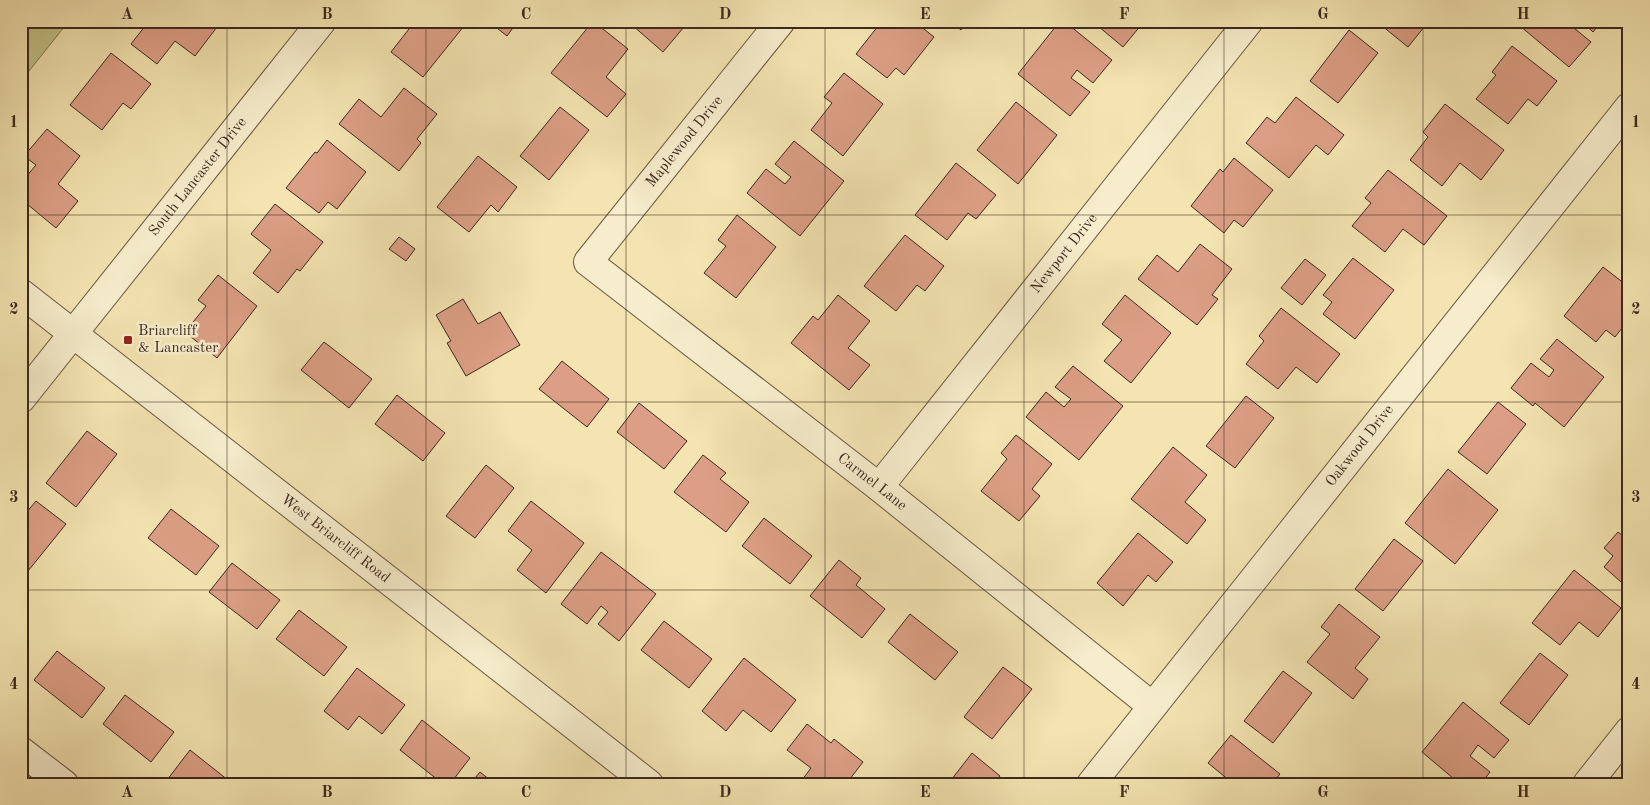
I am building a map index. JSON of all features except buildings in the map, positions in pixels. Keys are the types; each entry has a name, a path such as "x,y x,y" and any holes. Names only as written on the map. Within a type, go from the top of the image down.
{"street":[{"name":"South Lancaster Drive","path":"21,399 322,21"},
{"name":"Maplewood Drive","path":"588,262 781,21"},
{"name":"Newport Drive","path":"878,487 1249,21"},
{"name":"Oakwood Drive","path":"1091,784 1629,107"},
{"name":"Carmel Lane","path":"588,262 878,487 1152,706"},
{"name":"West Briarcliff Road","path":"21,293 649,784"},
{"path":"1586,784 1629,731"},
{"path":"21,751 64,784"}],"green space":[{"path":"21,21 69,21 21,81"}],"place":[{"name":"Briarcliff & Lancaster","path":"128,340"}]}
